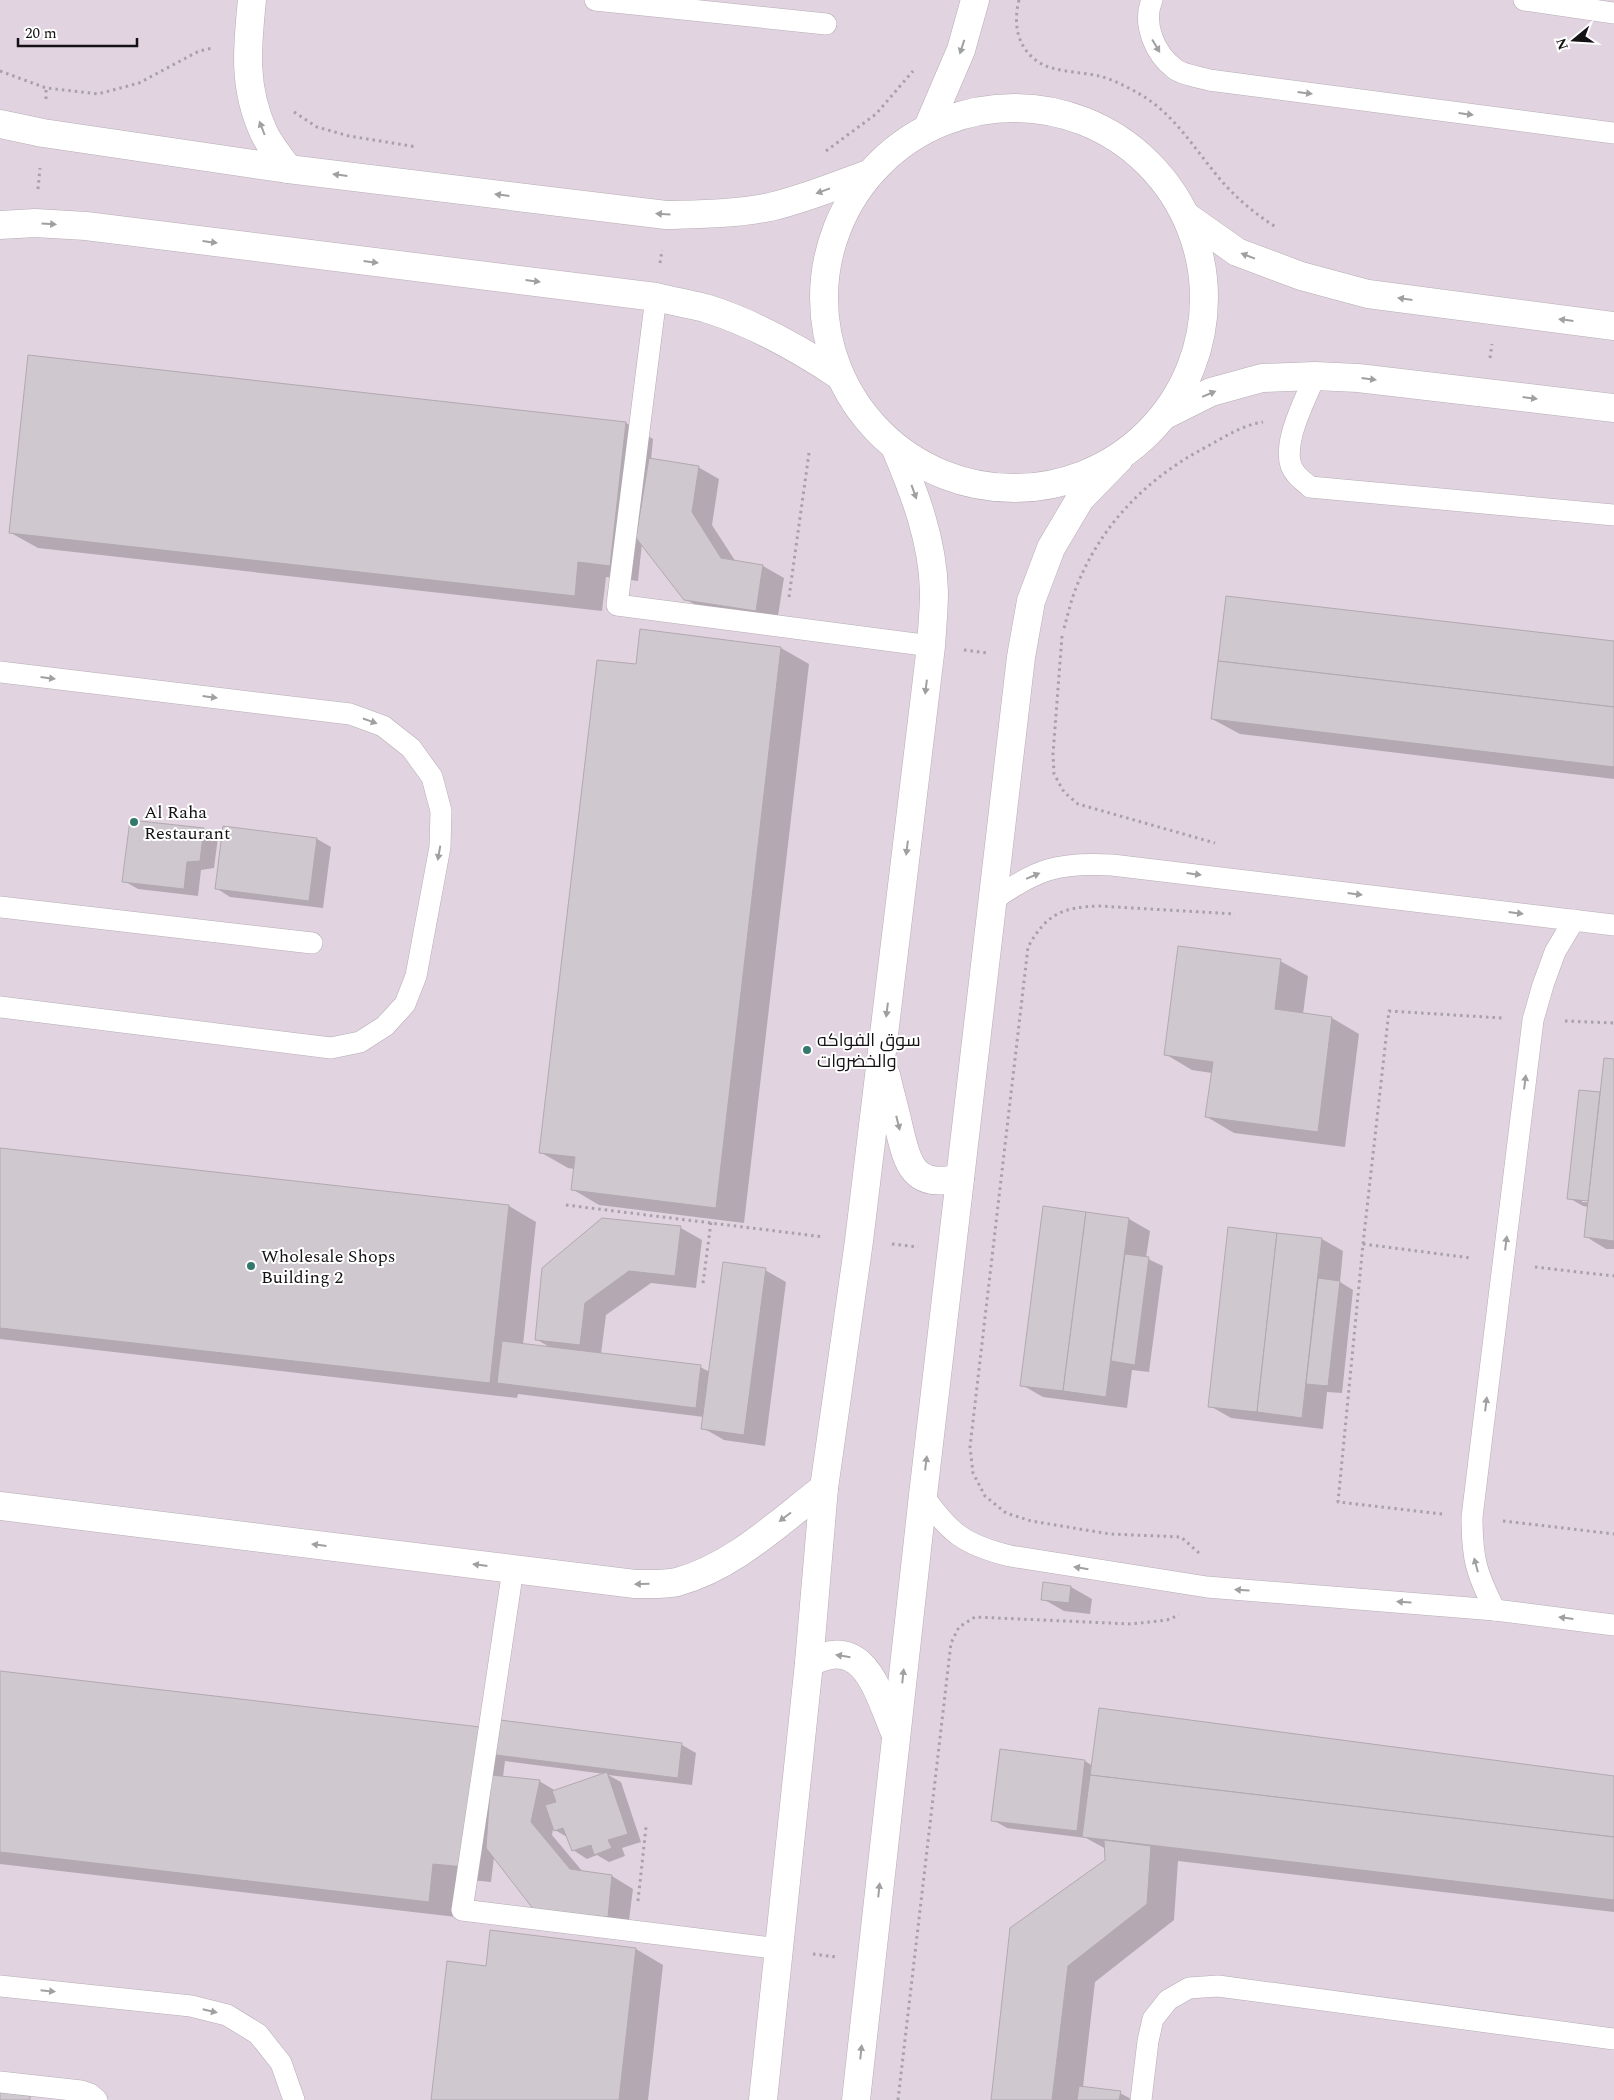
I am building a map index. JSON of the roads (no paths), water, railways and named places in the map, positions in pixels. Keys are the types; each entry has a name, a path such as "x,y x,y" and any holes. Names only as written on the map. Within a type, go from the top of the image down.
{"street":[{"path":"252,0 247,53 250,94 264,134 288,169"},
{"path":"928,127 961,50 976,0"},
{"path":"856,2100 922,1495 1021,657 1031,601 1051,548 1080,500 1165,415 1191,370 1204,319 1202,266 1186,216 1152,166 1103,129 1046,109 986,108 928,127 896,147 868,174 840,219 825,271 825,324 840,376 863,415 895,447 947,477 1005,489 1065,483 1119,459"},
{"path":"0,124 43,133 288,169 666,215 718,214 769,207 819,193 868,174"},
{"path":"1186,216 1237,252 1301,276 1368,294 1614,326"},
{"path":"0,225 35,223 86,226 656,297 705,308 752,326 797,348 840,376"},
{"path":"1165,415 1211,392 1262,378 1315,376 1358,378 1614,408"},
{"path":"763,2100 809,1663 824,1488 860,1241 931,646 934,592 928,543 915,494 895,447"},
{"path":"882,1059 907,1159 916,1172 929,1180 945,1182 960,1178"},
{"path":"0,1506 635,1584 675,1582 715,1568 824,1488"},
{"path":"809,1663 823,1656 838,1654 854,1658 865,1668 873,1682 896,1736"}],"lane":[{"path":"595,0 826,24"},
{"path":"1152,0 1147,10 1153,44 1176,70 1209,80 1614,133"},
{"path":"1524,0 1614,13"},
{"path":"656,297 617,606 931,646"},
{"path":"1315,376 1298,419 1288,453 1294,473 1310,487 1614,515"},
{"path":"0,672 350,714 383,726 411,748 432,777 441,811 440,847 416,976 405,1004 385,1026 360,1042 331,1048 0,1006"},
{"path":"992,901 1018,882 1048,869 1080,863 1112,865 1614,925"},
{"path":"0,907 312,943"},
{"path":"1495,1610 1480,1581 1472,1550 1472,1517 1533,1020 1555,952 1574,920"},
{"path":"922,1495 938,1518 959,1537 983,1550 1010,1556 1207,1587 1495,1610 1614,1624"},
{"path":"513,1570 462,1910 780,1949"},
{"path":"0,1986 191,2006 227,2015 258,2034 281,2063 294,2100"},
{"path":"1141,2100 1148,2041 1153,2019 1168,2000 1189,1988 1218,1986 1614,2039"},
{"path":"0,2082 81,2091 90,2094 97,2100"}],"place":[{"name":"Al Raha Restaurant","path":"134,822"},
{"name":"سوق الفواكه والخضروات","path":"807,1050"},
{"name":"Wholesale Shops Building 2","path":"251,1266"}]}
